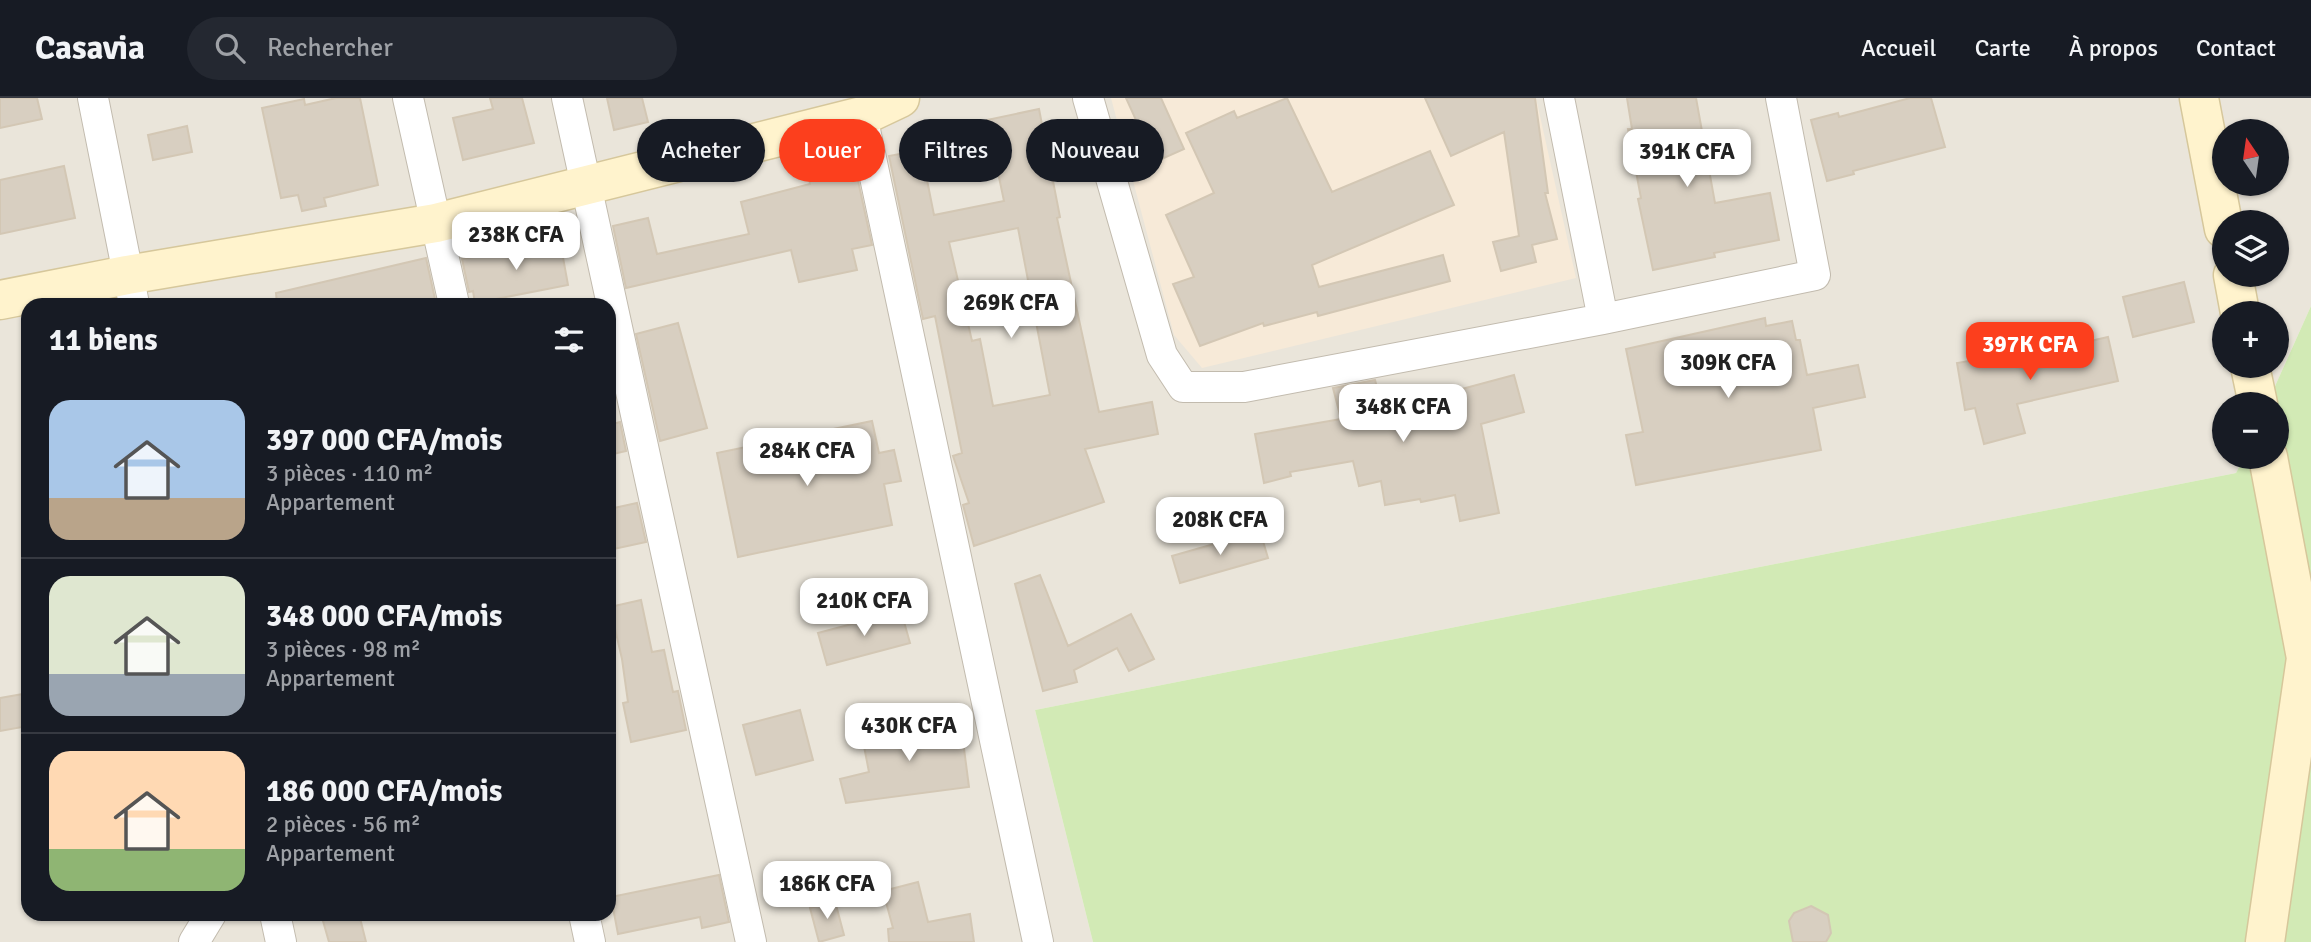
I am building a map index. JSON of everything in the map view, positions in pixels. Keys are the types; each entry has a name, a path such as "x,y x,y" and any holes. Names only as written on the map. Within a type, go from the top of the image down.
{"main road":[{"path":"26,298 131,290 436,223 588,187 862,116 900,98"},
{"path":"2199,98 2220,210"},
{"path":"0,300 21,298"},
{"path":"2265,942 2306,658 2270,469"}],"street":[{"path":"93,98 131,290"},
{"path":"408,98 453,298"},
{"path":"568,98 612,298"},
{"path":"1088,98 1162,355 1183,387 1244,387 1603,320 1815,275 1781,98"},
{"path":"1559,98 1603,320"},
{"path":"862,116 1038,942"},
{"path":"616,317 751,942"},
{"path":"194,942 207,921"},
{"path":"276,921 281,942"},
{"path":"586,921 590,942"}],"shaded area":[{"path":"0,98 2311,98 2311,306 2289,355 2289,301 2212,301 2212,378 2279,378 2272,392 2212,392 2212,469 2238,469 2236,473 1035,710 1093,942 0,942"},
{"path":"1111,98 1536,98 1576,278 1202,368 1174,335 1133,182 1164,182 1164,119 1117,119"}],"green space":[{"path":"2311,306 2311,942 1093,942 1035,710 2236,473 2238,469 2289,469 2289,392 2272,392 2279,378 2289,378 2289,355"}],"building":[{"path":"0,98 37,98 42,119 0,128"},
{"path":"336,98 360,98 378,185 324,198 326,206 302,211 298,195 281,198 262,108 304,99 305,105"},
{"path":"490,98 522,98 534,143 463,160 453,118 493,109"},
{"path":"607,98 642,98 647,119 637,119 637,125 614,130"},
{"path":"1126,98 1161,98 1184,149 1164,158 1164,119 1136,119"},
{"path":"1287,98 1332,192 1430,151 1454,205 1312,265 1319,287 1443,255 1450,281 1318,316 1317,312 1264,326 1263,323 1200,346 1173,284 1194,277 1166,215 1214,193 1186,133 1234,111 1237,118"},
{"path":"1425,98 1535,98 1548,193 1545,193 1557,239 1532,245 1536,262 1501,271 1493,242 1519,236 1504,132 1451,156"},
{"path":"1627,98 1696,98 1715,203 1770,193 1779,240 1714,253 1715,257 1653,270 1638,199 1641,198 1628,129 1632,129"},
{"path":"1910,98 1931,98 1945,147 1853,171 1854,174 1827,181 1811,120 1838,113 1839,117"},
{"path":"1039,109 1041,119 1026,119 1026,182 1053,182 1060,217 1057,218 1099,412 1152,402 1158,434 1085,449 1104,502 974,546 963,505 969,503 953,456 962,453 935,316 923,319 889,156 899,154 899,182 927,182 934,215 1004,201 1000,182 1012,182 1012,119 992,119","holes":["1018,228 1050,395 993,406 980,339 972,341 949,242"]},
{"path":"187,126 192,152 153,160 148,135"},
{"path":"64,166 75,218 0,234 0,180"},
{"path":"858,182 872,245 852,249 857,270 799,282 791,250 626,288 613,226 648,218 657,254 749,234 741,202 810,184"},
{"path":"560,241 568,285 501,298 474,298 473,291 469,292 462,259"},
{"path":"426,258 435,298 276,298 276,293"},
{"path":"2184,282 2194,322 2133,337 2123,297"},
{"path":"1765,318 1766,326 1792,321 1796,340 1800,340 1807,375 1858,365 1865,397 1813,408 1821,450 1636,485 1626,435 1643,432 1626,349"},
{"path":"678,323 707,428 660,441 636,334"},
{"path":"2108,337 2118,381 2017,404 2025,433 1984,444 1975,408 1965,410 1957,363 2028,351 2029,355"},
{"path":"1514,375 1524,412 1481,424 1499,513 1460,521 1455,495 1421,502 1420,499 1385,505 1381,481 1359,486 1353,461 1290,472 1291,476 1264,483 1255,434 1341,419 1333,388 1375,380 1381,403 1431,393 1432,397"},
{"path":"872,421 879,453 894,450 901,481 884,484 892,525 738,557 717,453"},
{"path":"620,422 626,451 616,453 616,423"},
{"path":"637,503 646,542 616,548 616,508"},
{"path":"1260,531 1268,558 1180,583 1172,556"},
{"path":"1040,575 1068,646 1131,614 1154,659 1129,671 1117,648 1074,670 1077,682 1043,691 1015,584"},
{"path":"641,600 652,652 664,650 673,692 678,691 686,730 631,742 623,703 628,702 616,633 616,606"},
{"path":"901,611 910,643 827,665 818,633"},
{"path":"21,694 21,727 0,731 0,698"},
{"path":"800,710 813,760 756,775 743,725"},
{"path":"945,715 953,743 963,741 969,787 846,803 840,779 869,772 862,736"},
{"path":"719,875 729,922 702,928 700,917 618,934 616,896"},
{"path":"918,882 928,922 970,914 974,942 889,942 888,929 893,928 883,891"},
{"path":"835,901 844,935 819,942 810,908"},
{"path":"1811,906 1828,915 1831,933 1826,942 1793,942 1789,921 1794,913"},
{"path":"323,921 361,921 366,942 329,942"}]}
